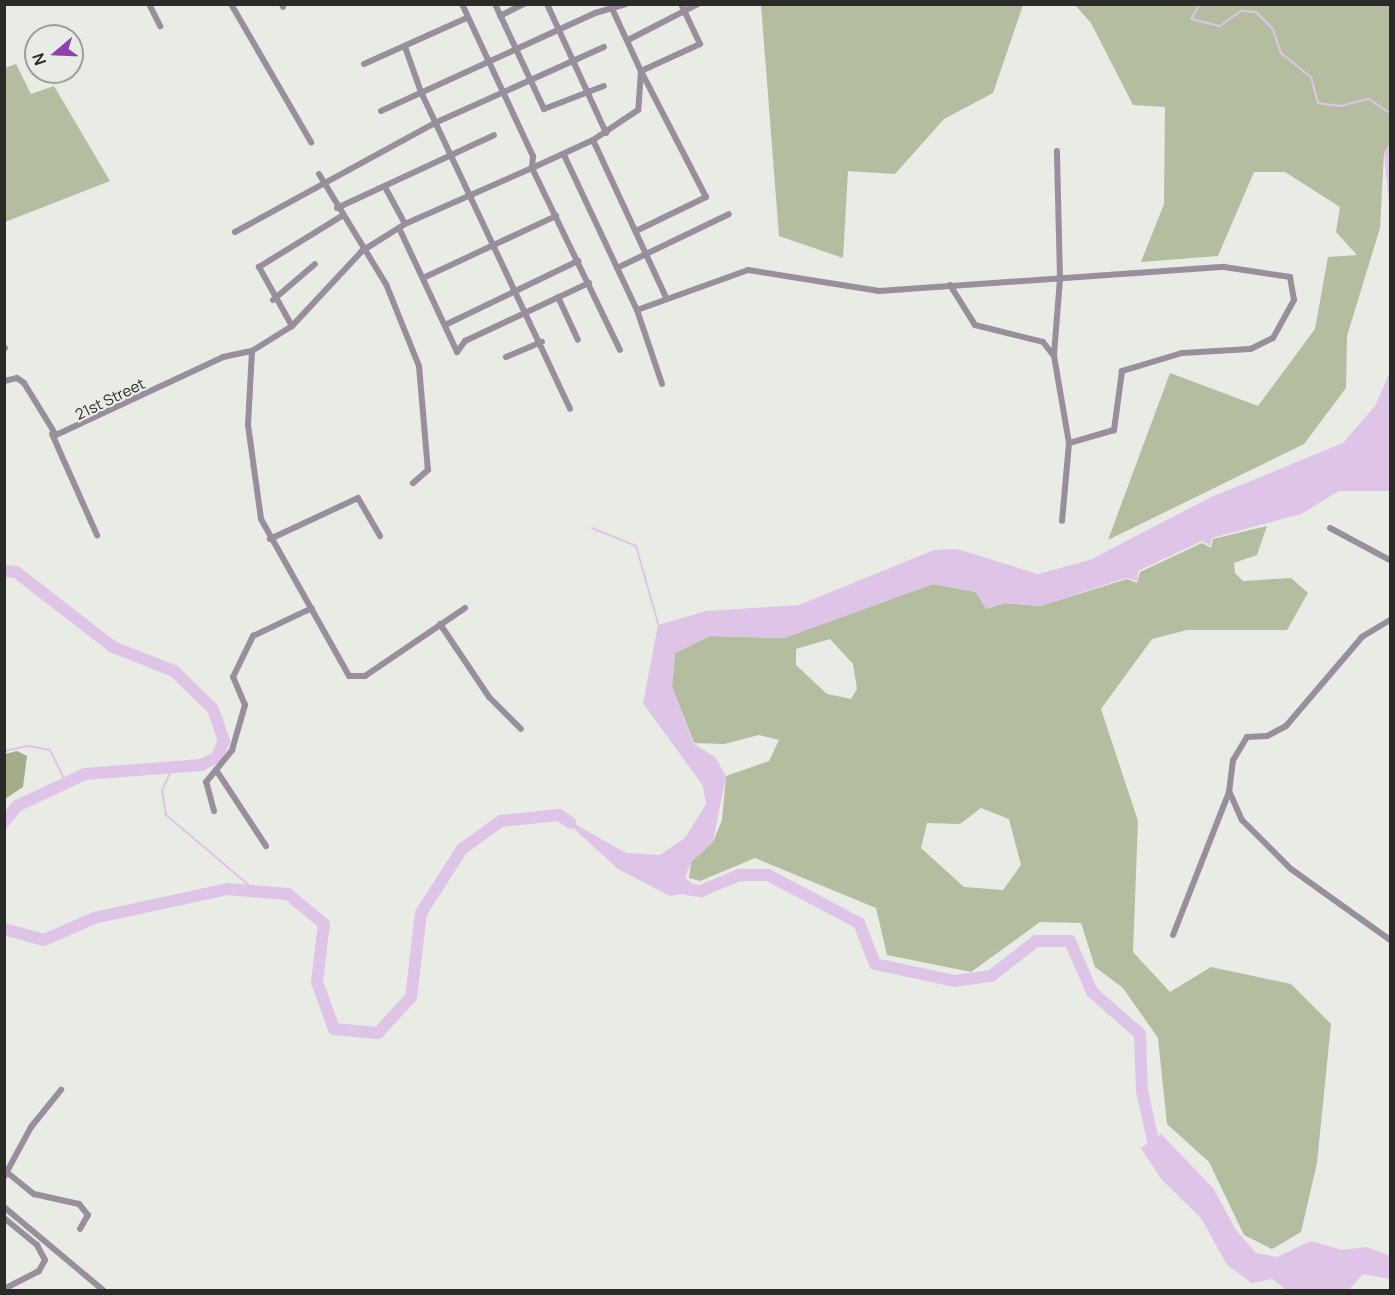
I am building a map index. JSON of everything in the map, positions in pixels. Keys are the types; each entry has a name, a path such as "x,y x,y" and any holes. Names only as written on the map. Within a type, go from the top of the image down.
{"street":[{"path":"149,4 160,26"},
{"path":"231,4 311,142"},
{"path":"462,4 506,93 533,156 532,168 620,350"},
{"path":"495,4 515,50 547,110 604,86"},
{"path":"500,16 524,4"},
{"path":"547,4 606,133"},
{"path":"381,111 559,30 626,4"},
{"path":"641,71 700,44 681,4"},
{"path":"628,40 685,13 698,4"},
{"path":"612,8 641,71 706,198 636,231"},
{"path":"364,64 467,18"},
{"path":"405,47 421,92 528,311 570,409"},
{"path":"235,232 437,122 506,93 604,47"},
{"path":"465,608 354,678 335,657 312,608 270,539 254,493 250,459 252,351 292,326 362,251 402,226 472,197 593,140 638,110 641,71"},
{"path":"337,208 494,135"},
{"path":"593,140 666,297"},
{"path":"1057,151 1060,278 1054,356 1069,443 1062,521"},
{"path":"564,154 637,310 662,384"},
{"path":"319,174 362,251 386,284 418,366 428,470 413,483"},
{"path":"385,187 457,352 465,340 589,283"},
{"path":"617,268 729,214"},
{"path":"292,326 273,300 259,267 342,216"},
{"path":"423,278 556,216"},
{"path":"445,325 578,261"},
{"path":"273,300 315,264"},
{"path":"637,310 666,297 748,270 879,291 1224,267 1242,274 1286,274 1296,291 1277,332 1259,345 1174,355 1119,373 1114,430 1069,443"},
{"path":"950,285 975,325 1043,342 1054,356"},
{"path":"558,297 578,340"},
{"path":"506,357 542,342"},
{"name":"21st Street","path":"52,434 82,426 223,357 252,351"},
{"path":"4,381 17,378 24,384 52,434 97,535"},
{"path":"270,539 358,498 380,536"},
{"path":"1330,528 1390,560"},
{"path":"214,811 206,782 232,750 245,705 233,676 239,659 251,649 253,636 312,608"},
{"path":"1173,935 1229,791 1233,760 1247,737 1268,736 1286,726 1362,637 1390,620"},
{"path":"440,624 489,697 520,729"},
{"path":"216,770 266,846"},
{"path":"1229,791 1242,820 1291,869 1390,940"},
{"path":"61,1090 31,1127 7,1175 34,1194 79,1204 88,1215 80,1229"},
{"path":"4,1207 103,1290"},
{"path":"4,1218 37,1245 45,1260 39,1271 4,1289"}],"green space":[{"path":"761,5 1023,5 993,93 944,119 895,174 848,171 843,258 779,236"},
{"path":"1075,5 1390,5 1390,143 1384,153 1380,228 1347,336 1346,388 1304,444 1108,540 1170,373 1258,406 1315,329 1328,257 1357,255 1336,232 1340,207 1285,172 1254,172 1218,256 1141,262 1164,204 1165,107 1133,105 1091,23"},
{"path":"16,64 31,94 54,86 110,181 5,222 5,68"},
{"path":"1267,526 1257,555 1234,563 1235,573 1243,581 1291,578 1308,593 1287,630 1187,630 1152,639 1101,709 1138,821 1133,952 1170,992 1211,967 1291,984 1331,1024 1317,1163 1301,1232 1272,1249 1244,1235 1209,1162 1167,1124 1158,1038 1123,988 1095,967 1081,923 1040,922 971,972 887,955 876,908 755,858 700,881 689,878 691,862 713,842 722,820 726,776 769,761 779,740 759,735 724,744 694,743 672,687 675,653 710,636 784,638 933,584 976,592 986,609 1005,603 1040,606 1127,579 1137,583 1140,572 1202,543 1211,548 1213,539","holes":["830,639 853,664 857,689 851,699 827,694 796,665 796,649","981,808 1009,819 1021,865 1003,890 964,887 921,848 927,823 960,824"]},
{"path":"17,751 27,756 23,787 5,799 5,754"}],"shaded area":[{"path":"1390,143 1390,213 1384,153"},
{"path":"1390,372 1390,491 1339,491 1301,514 1212,538 1210,546 1202,541 1138,571 1137,581 1126,578 1040,606 1005,603 986,609 976,592 933,584 784,638 710,636 675,653 672,687 693,743 715,757 726,776 713,842 691,862 685,878 701,891 670,896 618,869 559,815 626,853 660,855 685,838 706,804 703,786 643,703 658,625 706,611 799,605 934,550 957,549 1038,574 1090,560 1209,498 1343,443 1375,406"},
{"path":"1161,1134 1213,1188 1236,1230 1256,1253 1277,1257 1311,1241 1342,1250 1367,1247 1390,1256 1390,1279 1363,1274 1349,1290 1286,1290 1272,1279 1252,1283 1227,1265 1201,1218 1161,1179 1141,1148"}],"waterway":[{"path":"1200,4 1191,19 1220,26 1241,11 1256,12 1273,29 1281,53 1311,77 1318,103 1340,106 1369,99 1390,113"},
{"path":"592,528 636,546 659,627"},
{"path":"4,571 16,572 113,647 174,671 213,709 224,741 217,757 201,765 85,774 17,806 4,822"},
{"path":"4,751 28,746 50,750 66,783"},
{"path":"172,769 162,790 166,815 256,891"},
{"path":"4,929 44,940 94,918 227,889 288,894 324,924 317,982 334,1029 378,1033 411,997 421,913 462,849 501,821 559,815 571,823"},
{"path":"686,889 701,891 739,875 768,875 859,923 875,964 954,981 991,976 1036,941 1070,941 1092,992 1140,1034 1142,1091 1154,1145 1161,1151"}]}
